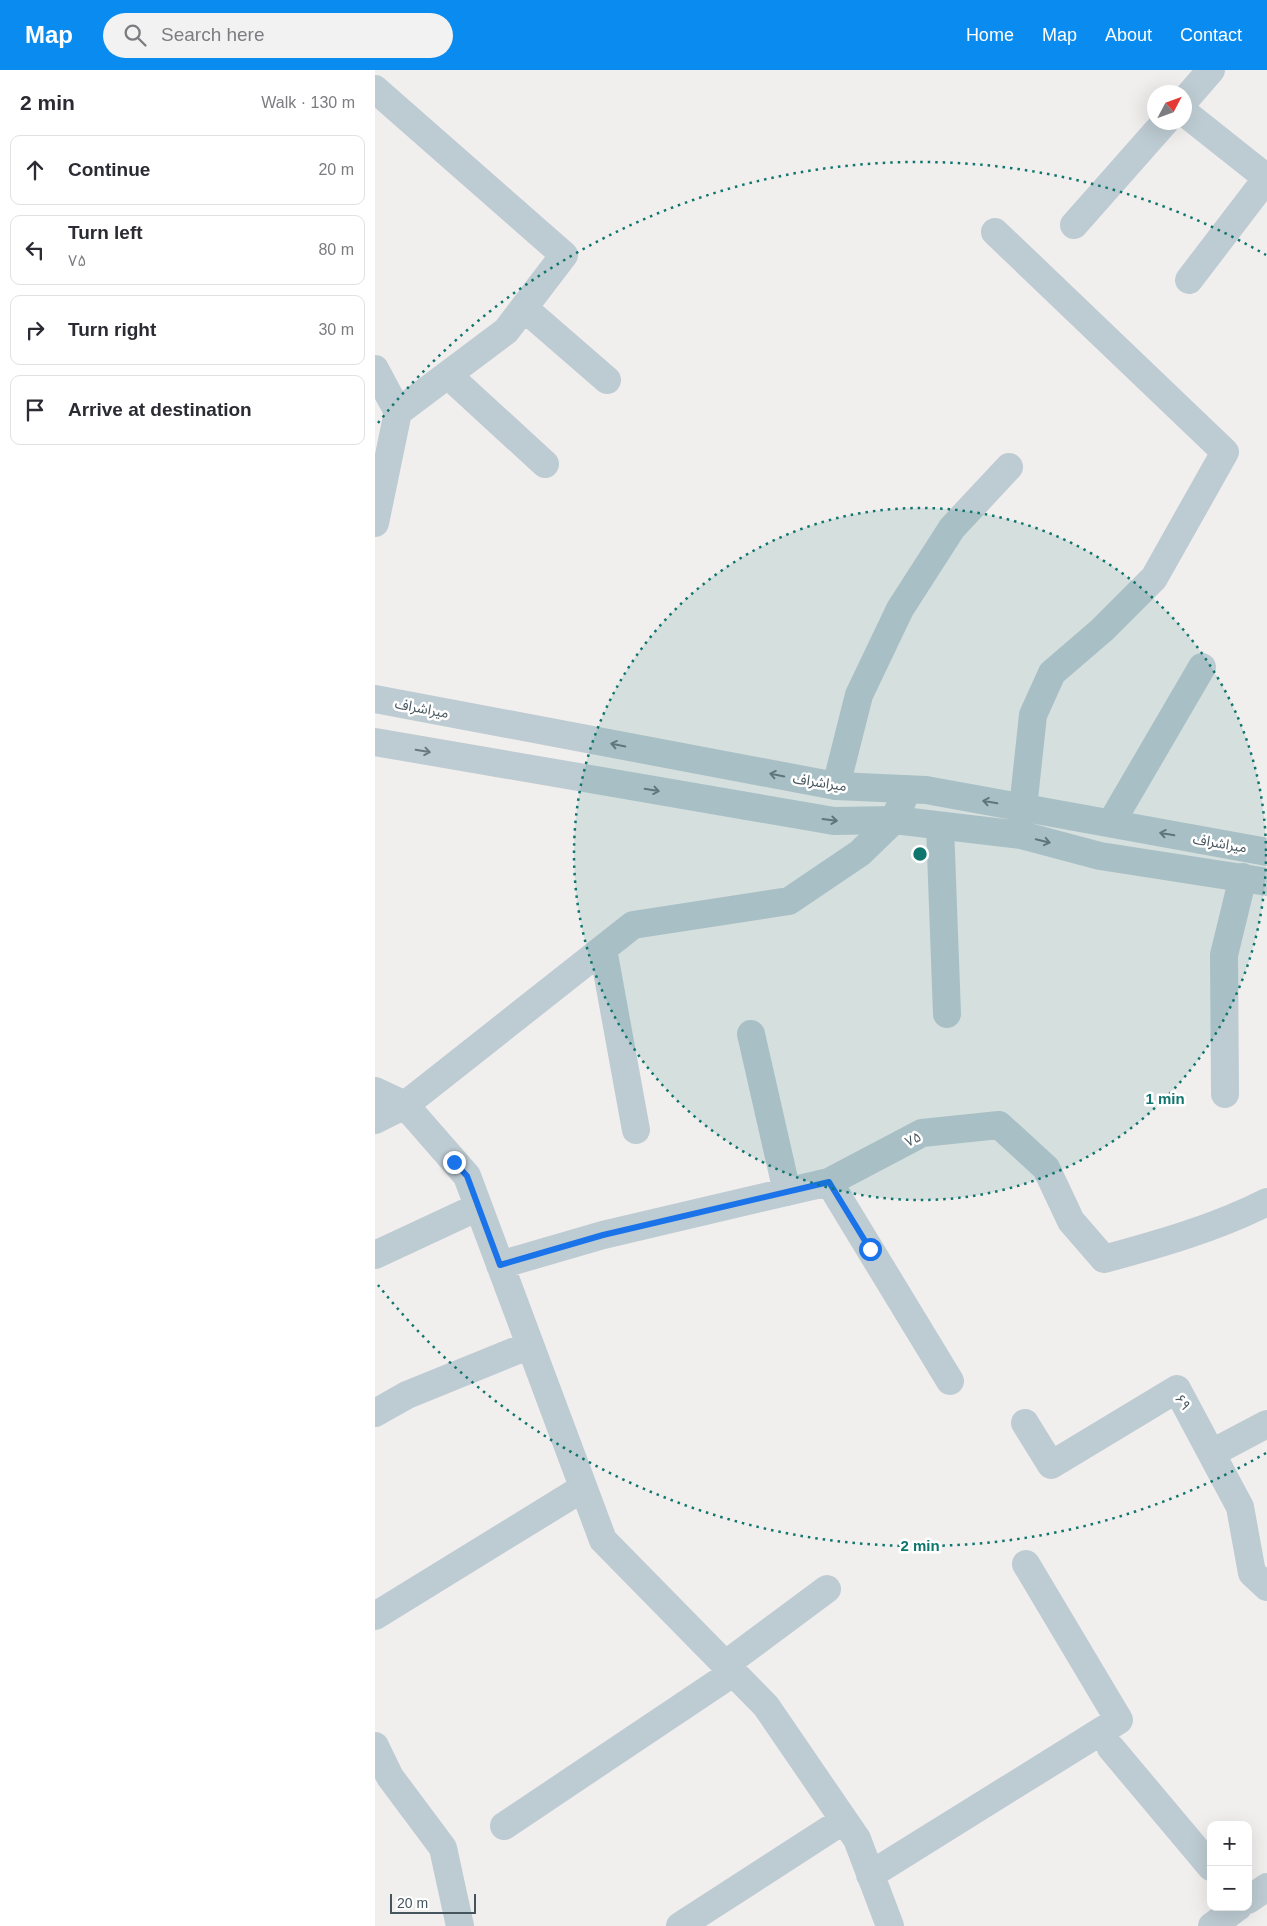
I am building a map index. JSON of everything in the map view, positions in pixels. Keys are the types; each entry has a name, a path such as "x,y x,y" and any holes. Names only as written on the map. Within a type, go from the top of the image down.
{"street":[{"path":"1192,92 1211,70"},
{"path":"375,89 564,255 506,331 398,412"},
{"path":"1189,280 1267,178 1192,119"},
{"path":"1074,225 1158,130"},
{"path":"995,232 1225,452 1154,578 1102,630 1052,674 1033,715 1023,808"},
{"path":"524,308 607,380"},
{"path":"375,369 398,412 375,523"},
{"path":"448,374 545,464"},
{"path":"836,786 859,695 900,609 952,528 1009,467"},
{"path":"1111,824 1203,667"},
{"name":"میراشراف","path":"375,699 836,786 926,790 1267,852"},
{"path":"375,742 834,821 894,820 1021,836 1100,856 1255,879 1224,955 1225,1094"},
{"path":"375,1120 405,1105 633,925 789,901 860,853 894,820 907,790"},
{"path":"940,826 947,1014"},
{"path":"603,949 636,1130"},
{"path":"751,1034 787,1192"},
{"path":"375,1091 405,1105 467,1176 603,1540 767,1706 857,1839 890,1926"},
{"name":"۷۵","path":"500,1265 603,1235 829,1182 922,1134 999,1125 1046,1168 1071,1221 1104,1259 1162,1243 1247,1212 1267,1202"},
{"path":"829,1182 950,1381"},
{"path":"375,1255 479,1207"},
{"path":"375,1413 407,1395 530,1345"},
{"name":"۶۹","path":"1025,1423 1051,1465 1177,1389 1240,1507 1252,1573 1267,1587"},
{"path":"1212,1453 1267,1424"},
{"path":"375,1616 583,1488"},
{"path":"870,1875 1119,1720 1026,1564"},
{"path":"504,1826 730,1668 827,1589"},
{"path":"375,1746 390,1777 443,1848 460,1926"},
{"path":"1111,1748 1210,1866"},
{"path":"680,1926 844,1820"},
{"path":"1252,1897 1267,1887"},
{"path":"1212,1926 1233,1911"}],"route":[{"path":"454,1162 467,1176 500,1265 603,1235 829,1182 870,1249"}]}
